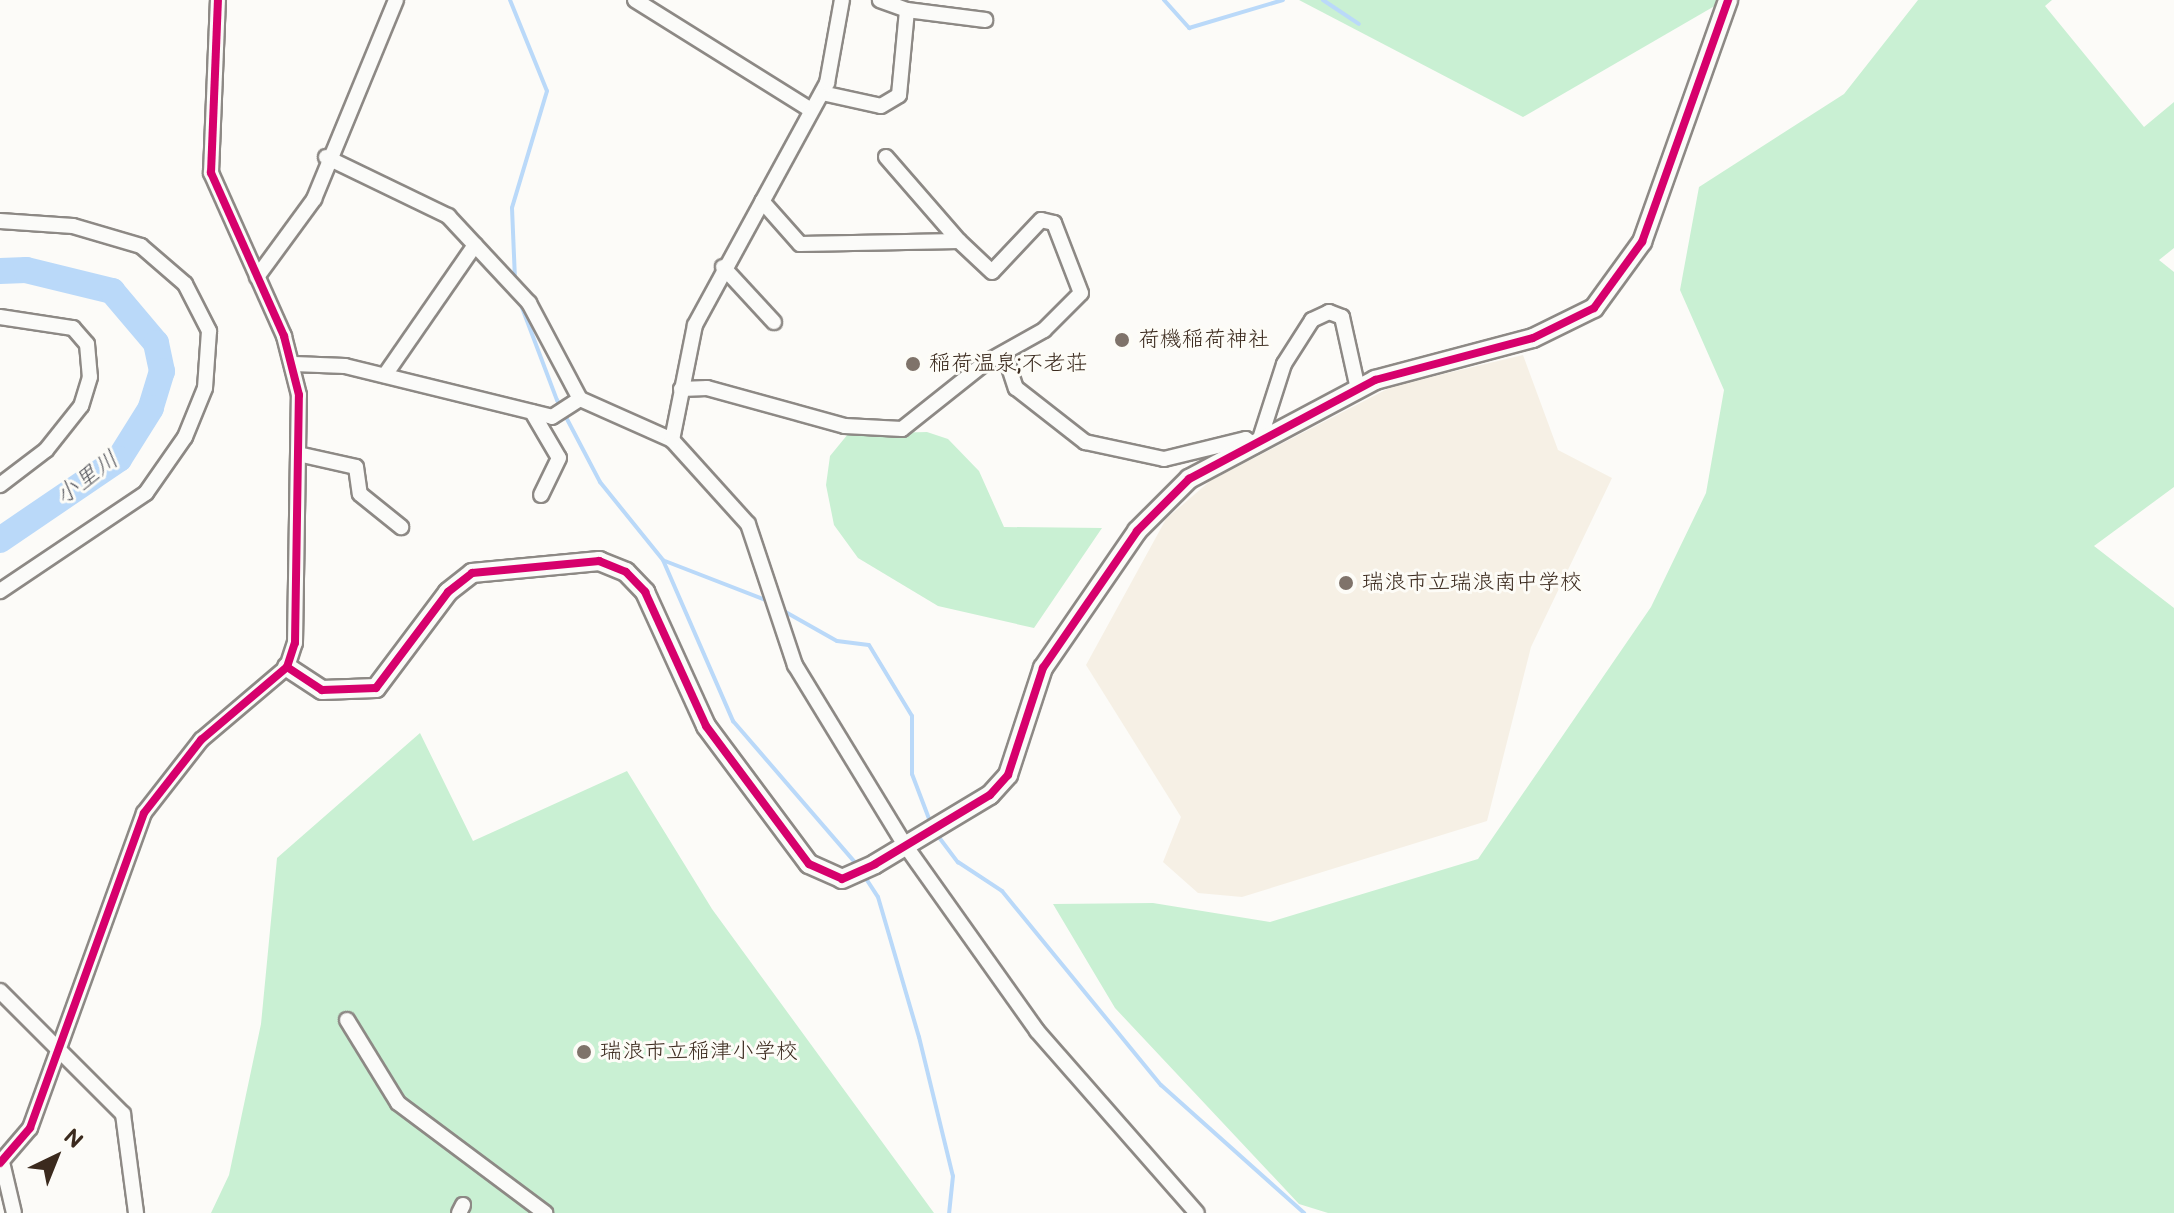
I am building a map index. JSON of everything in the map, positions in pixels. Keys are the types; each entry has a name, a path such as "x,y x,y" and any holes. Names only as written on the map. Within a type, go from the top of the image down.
{"street":[{"path":"14,1213 1,1163 30,1128 144,813 201,740 287,667 295,643 298,454 294,364 211,173 218,0"},
{"path":"257,277 314,199 326,157 396,0"},
{"path":"635,0 811,110"},
{"path":"672,440 695,325 723,267 822,93 842,0"},
{"path":"880,0 907,10 985,20"},
{"path":"287,667 322,690 376,688 448,592 472,573 599,561 626,572 645,592 706,726 809,864 842,879 875,864 990,795 1008,775 1043,668 1155,510 1189,479 1358,389 1533,338 1594,308 1642,242 1728,0"},
{"path":"822,93 881,106 899,95 907,10"},
{"path":"326,157 448,216 505,281 529,303 580,399 672,440 748,524 774,615 795,665 905,845 1037,1031 1197,1213"},
{"path":"681,389 707,388 845,426 902,429 926,404 1005,355 1072,308 1081,293 1054,223 1041,220 992,272 959,241 886,157"},
{"path":"762,201 800,244 959,241"},
{"path":"0,221 73,226 141,246 185,284 209,331 205,388 185,437 146,493 0,591"},
{"path":"385,375 475,245"},
{"path":"723,267 774,322"},
{"path":"1257,444 1284,364 1312,320 1329,312 1342,317 1358,389"},
{"path":"0,317 73,328 87,344 90,377 81,406 46,450 0,485"},
{"path":"1005,355 1016,388 1085,442 1164,459 1246,439 1257,444"},
{"path":"294,364 385,375 552,417 580,399"},
{"path":"532,412 559,458 541,495"},
{"path":"298,454 356,467 360,494 401,527"},
{"path":"0,991 123,1114 136,1213"},
{"path":"347,1020 398,1103 545,1213"}],"shaded area":[{"name":"瑞浪市立瑞浪南中学校","path":"1523,355 1558,450 1612,478 1531,647 1487,821 1242,897 1198,893 1163,862 1181,817 1086,665 1166,519 1210,481 1393,386"}],"green space":[{"path":"1299,0 1725,0 1523,117"},
{"path":"1918,0 2052,0 2045,6 2144,127 2174,102 2174,248 2159,260 2174,272 2174,487 2094,546 2174,608 2174,1213 1328,1213 1299,1204 1115,1008 1053,904 1153,903 1270,922 1478,859 1651,607 1706,493 1724,390 1680,290 1699,187 1844,94"},
{"path":"927,432 948,439 979,471 1004,527 1102,528 1034,628 938,606 858,558 834,525 826,485 830,456 848,434"},
{"path":"420,733 473,841 627,771 712,909 934,1213 211,1213 229,1175 261,1024 277,858"}],"waterway":[{"path":"510,0 547,91 512,208 515,281"},
{"path":"1164,0 1189,28 1283,0"},
{"path":"1323,0 1359,24"},
{"name":"小里川","path":"0,271 26,270 112,291 156,343 162,371 151,408 119,459 0,540"},
{"path":"518,297 557,400 600,482 663,560 733,721 858,866"},
{"path":"665,561 768,601"},
{"path":"782,610 837,641 869,645 912,716 912,774 931,824"},
{"path":"935,832 958,862 1002,891 1161,1085 1304,1213"},
{"path":"863,874 878,897 919,1037 953,1176 949,1213"}],"cycle path":[{"path":"0,1163 30,1128 144,813 201,740 287,667 295,643 299,395 284,336 211,173 218,0"},
{"path":"287,667 322,690 376,688 448,592 472,573 599,561 626,572 645,592 706,726 809,864 842,879 875,864 990,795 1008,775 1043,668 1137,531 1189,479 1375,380 1533,338 1594,308 1642,242 1728,0"}],"place":[{"name":"荷機稲荷神社","path":"1122,340"},
{"name":"稲荷温泉;不老荘","path":"913,364"},
{"name":"瑞浪市立瑞浪南中学校","path":"1346,583"},
{"name":"瑞浪市立稲津小学校","path":"584,1052"}]}
